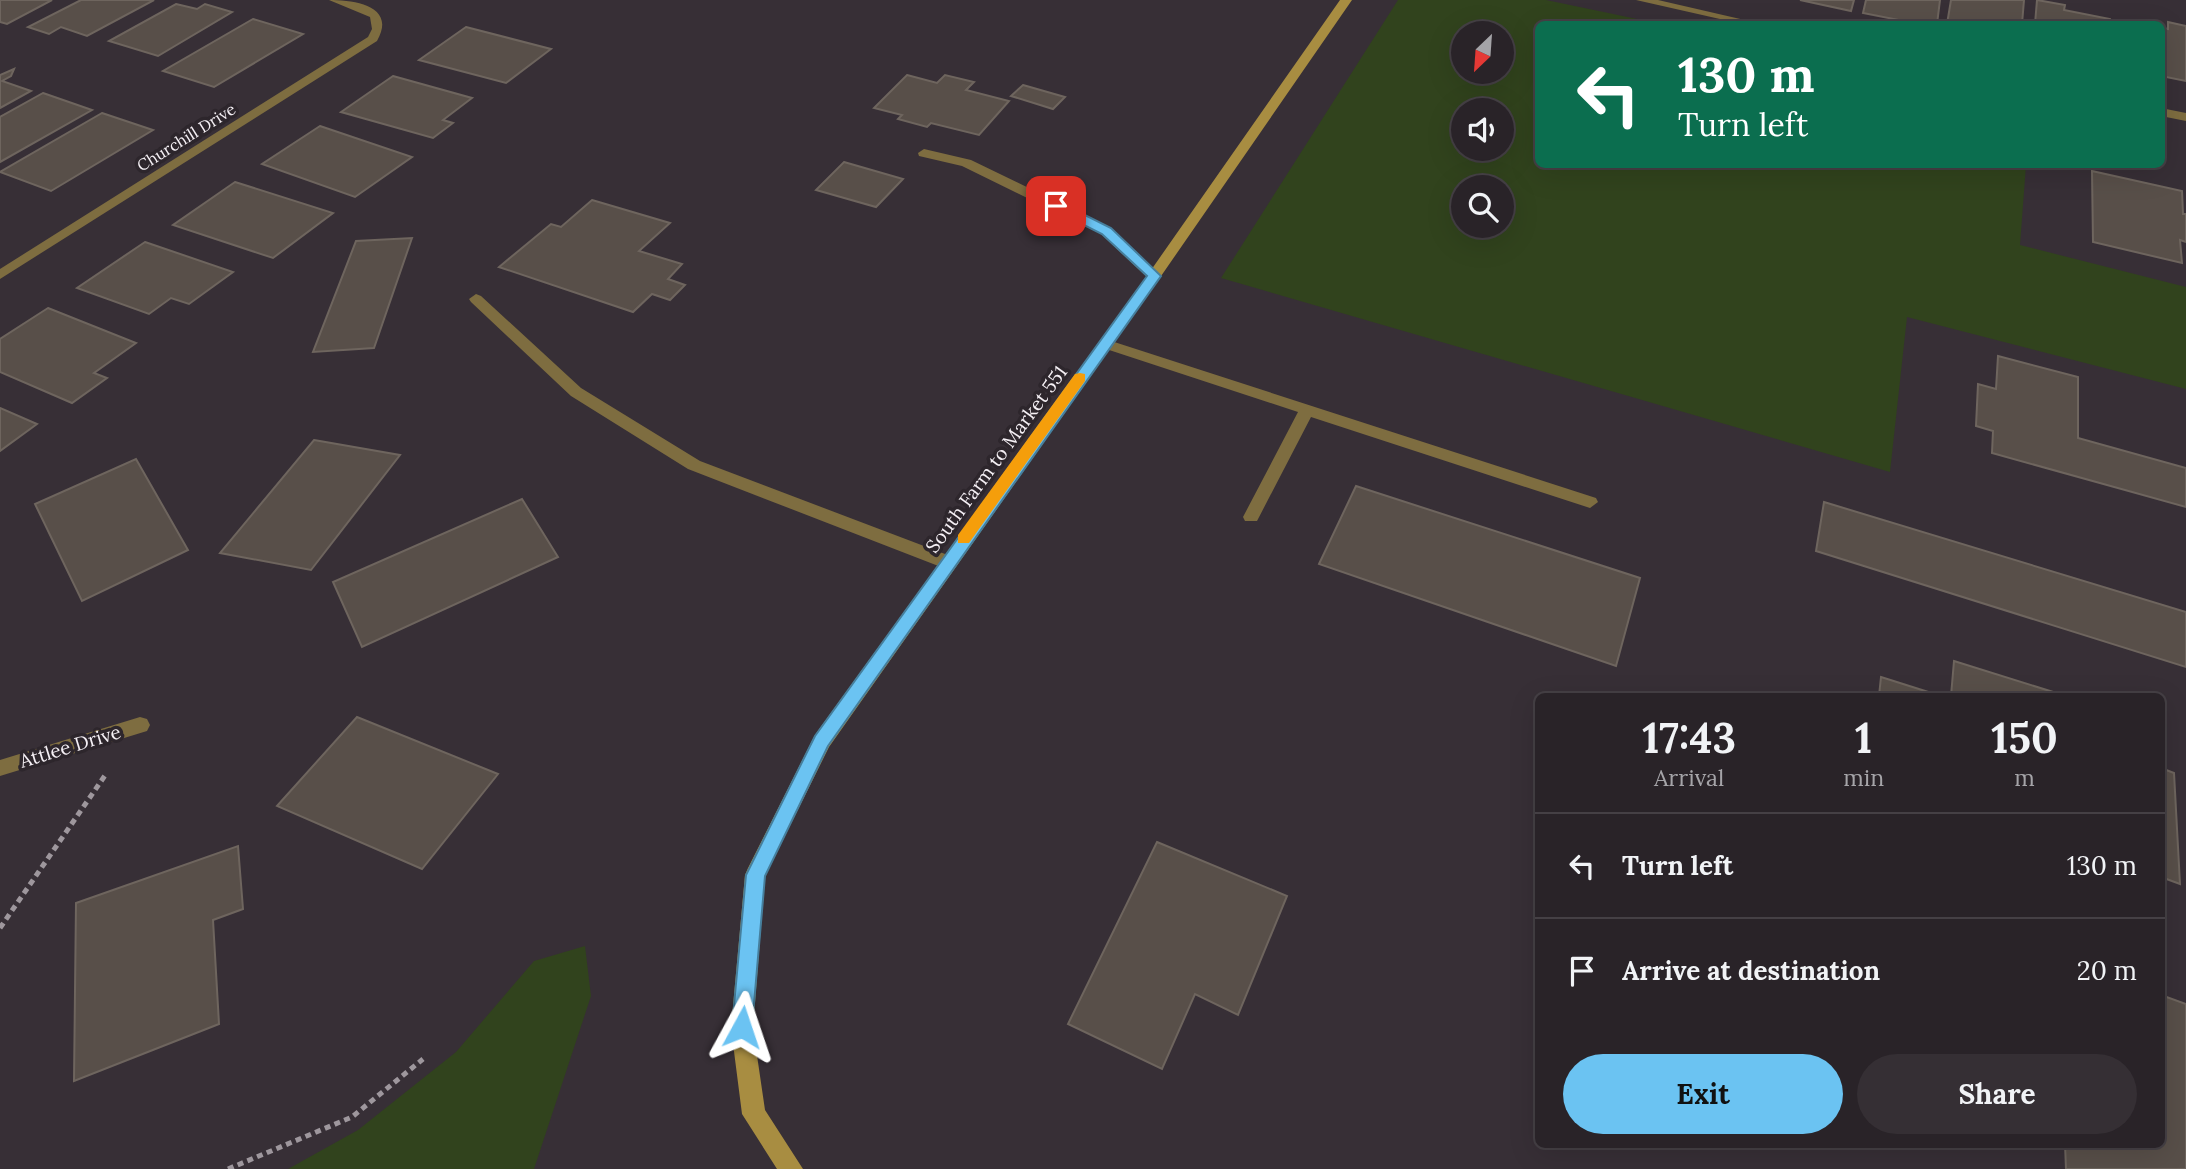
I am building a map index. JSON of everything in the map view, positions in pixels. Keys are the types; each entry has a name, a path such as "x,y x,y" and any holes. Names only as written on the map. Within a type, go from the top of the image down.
{"main road":[{"name":"South Farm to Market 551","path":"791,1169 754,1114 742,1027 755,875 822,741 947,562 1154,276 1346,0"}],"street":[{"name":"Churchill Drive","path":"0,275 362,48 379,29 379,20 372,13 335,0"},
{"path":"1642,0 1742,21"},
{"path":"2165,113 2186,117"},
{"path":"924,153 966,163 1107,231 1154,276"},
{"path":"0,255 20,262"},
{"path":"476,299 576,392 694,465 947,562"},
{"path":"1105,344 1590,502"},
{"path":"1251,517 1307,410"},
{"name":"Attlee Drive","path":"0,768 141,725"}],"path":[{"path":"0,928 141,725"},
{"path":"228,1169 352,1117 423,1059"}],"green space":[{"path":"1398,0 1546,0 1647,21 1535,21 1535,168 2026,168 2020,245 2186,287 2186,389 1907,317 1890,472 1221,278"},
{"path":"585,946 591,996 534,1169 288,1169 358,1130 456,1052 534,961"}],"building":[{"path":"0,0 52,0 7,24 0,22"},
{"path":"81,0 154,0 87,36 61,27 49,34 28,27"},
{"path":"1800,0 1854,0 1851,11"},
{"path":"1866,0 1940,0 1937,21 1904,21 1863,13"},
{"path":"1951,0 2024,0 2022,21 1948,21"},
{"path":"2037,0 2065,5 2064,10 2110,19 2110,21 2035,21"},
{"path":"176,4 197,9 205,4 232,12 158,56 109,41"},
{"path":"253,19 303,34 214,87 163,71"},
{"path":"2168,22 2186,26 2186,81 2165,77 2165,29 2168,29"},
{"path":"466,27 551,49 506,83 419,60"},
{"path":"14,69 11,76 2,81 31,91 0,108 0,75"},
{"path":"907,75 937,83 945,75 974,82 966,90 1009,101 979,135 931,123 927,127 898,119 902,115 874,108"},
{"path":"393,76 472,98 443,120 453,123 433,138 341,112"},
{"path":"1023,85 1065,97 1053,109 1011,96"},
{"path":"43,93 92,110 0,162 0,117"},
{"path":"102,113 153,130 51,191 0,172"},
{"path":"320,126 412,157 355,197 262,164"},
{"path":"844,162 903,179 876,207 816,190"},
{"path":"2092,171 2182,191 2183,214 2186,214 2186,242 2180,240 2182,263 2093,242"},
{"path":"235,182 333,213 273,258 173,225"},
{"path":"592,200 670,223 639,251 682,264 668,279 685,285 670,300 652,294 633,312 499,267 551,224 561,227"},
{"path":"412,238 374,348 313,352 356,241"},
{"path":"145,242 233,272 189,304 171,298 149,314 77,288"},
{"path":"48,308 136,343 94,373 107,378 72,403 0,372 0,339"},
{"path":"1998,356 2078,377 2078,438 2186,468 2186,507 1992,453 1993,431 1976,426 1978,384 1996,389"},
{"path":"0,408 37,424 0,451"},
{"path":"314,440 400,455 311,570 220,553"},
{"path":"136,459 188,550 82,601 35,504"},
{"path":"1356,486 1640,578 1616,666 1319,564"},
{"path":"522,499 558,557 362,647 333,582"},
{"path":"1824,502 2186,612 2186,667 1816,551"},
{"path":"1954,661 2056,693 1951,693"},
{"path":"1881,677 1932,693 1879,693"},
{"path":"357,717 498,774 422,869 277,806"},
{"path":"2165,770 2174,773 2180,884 2165,878"},
{"path":"1157,842 1287,896 1238,1015 1195,994 1162,1069 1068,1024"},
{"path":"238,846 243,909 213,920 219,1024 74,1081 76,903"},
{"path":"2165,996 2186,1004 2186,1169 2066,1169 2065,1148 2165,1148"}],"slow traffic":[{"path":"963,539 1080,378"}],"route":[{"path":"742,1027 755,875 822,741 947,562 1154,276 1107,231 1056,206"}]}
